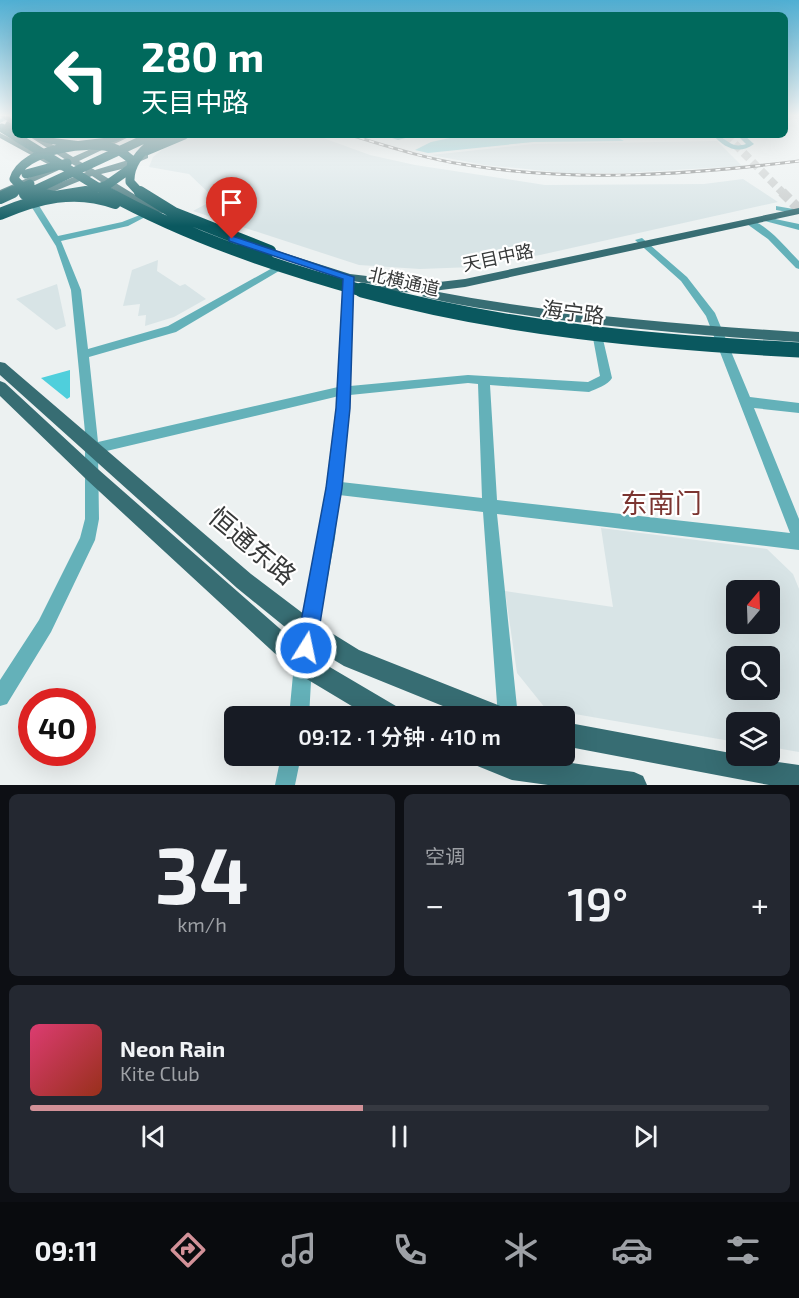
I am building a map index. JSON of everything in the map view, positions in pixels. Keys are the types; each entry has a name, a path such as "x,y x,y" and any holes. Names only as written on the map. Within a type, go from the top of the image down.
{"highway":[{"path":"22,153 22,174"},
{"path":"47,153 14,179 25,190 45,196 98,197 112,201 151,223 203,246 240,259 290,267"},
{"name":"北横通道","path":"55,153 137,208 207,238 369,292 513,323 642,340 799,351"},
{"name":"北横通道","path":"55,153 133,198 290,267 514,314 639,330 799,338"},
{"path":"0,186 22,174 74,153"},
{"path":"22,174 99,153"},
{"path":"0,196 99,153"},
{"path":"0,206 115,153"},
{"path":"122,153 132,160 130,182 146,198 290,267"},
{"path":"57,179 142,153"},
{"path":"0,213 35,200 68,195 110,184 131,168 144,153"}],"main road":[{"name":"天目中路","path":"30,153 58,165 145,215 290,267 347,283 449,280 765,218 797,214"},
{"name":"天目中路","path":"60,153 134,198 347,283"},
{"path":"22,174 58,165 88,153"},
{"path":"91,172 96,165 122,153"},
{"path":"0,213 78,177 130,164 149,153"},
{"path":"22,174 39,158"},
{"path":"0,196 58,165"},
{"name":"天目中路","path":"410,290 471,282 779,208 797,214"},
{"name":"海宁路","path":"347,283 410,290 551,315 799,338"},
{"name":"海宁路","path":"347,283 496,322 598,338 799,351"},
{"name":"恒通东路","path":"0,367 244,581 309,632 352,658 472,706"},
{"path":"0,387 93,475 303,664 374,706"},
{"path":"575,736 799,778"},
{"path":"533,766 634,785"}],"street":[{"path":"0,697 38,639 87,540 92,519 92,449 76,290 57,239 30,198"},
{"path":"765,218 797,214"},
{"path":"57,239 124,224 145,215"},
{"path":"750,222 771,237 799,266"},
{"path":"334,488 799,540 719,332 691,287 642,242"},
{"path":"82,355 172,329 290,267"},
{"path":"302,706 303,664 334,488 344,391 347,283"},
{"path":"92,449 344,391 452,380 590,387 606,378 598,338"},
{"path":"484,380 489,504 507,706"},
{"path":"747,402 799,408"},
{"path":"285,785 289,766"}],"shaded area":[{"path":"158,153 363,153 415,165 545,185 704,184 743,179 778,202 540,255 473,267 420,269 359,265 193,211 215,199 189,174 149,167 153,157"},
{"path":"453,153 729,153 742,166 625,173 565,173 484,165 431,155"},
{"path":"158,260 157,271 180,286 185,284 206,299 174,317 145,326 146,315 138,316 140,304 123,306 132,270"},
{"path":"57,284 66,326 56,330 16,299"},
{"path":"70,370 70,397 67,399 41,378"},
{"path":"601,528 767,549 793,574 799,589 799,752 780,749 780,712 726,712 726,740 575,714 575,706 544,706 517,673 505,591 613,607"}],"tunnel":[{"path":"743,153 784,194"},
{"path":"784,194 799,209"}],"railway":[{"path":"412,153 503,170 588,175 672,173 799,161"}],"district":[{"name":"东南门","path":"661,504"}],"route":[{"path":"232,239 349,277 346,289 343,408 334,488 306,648"}]}
